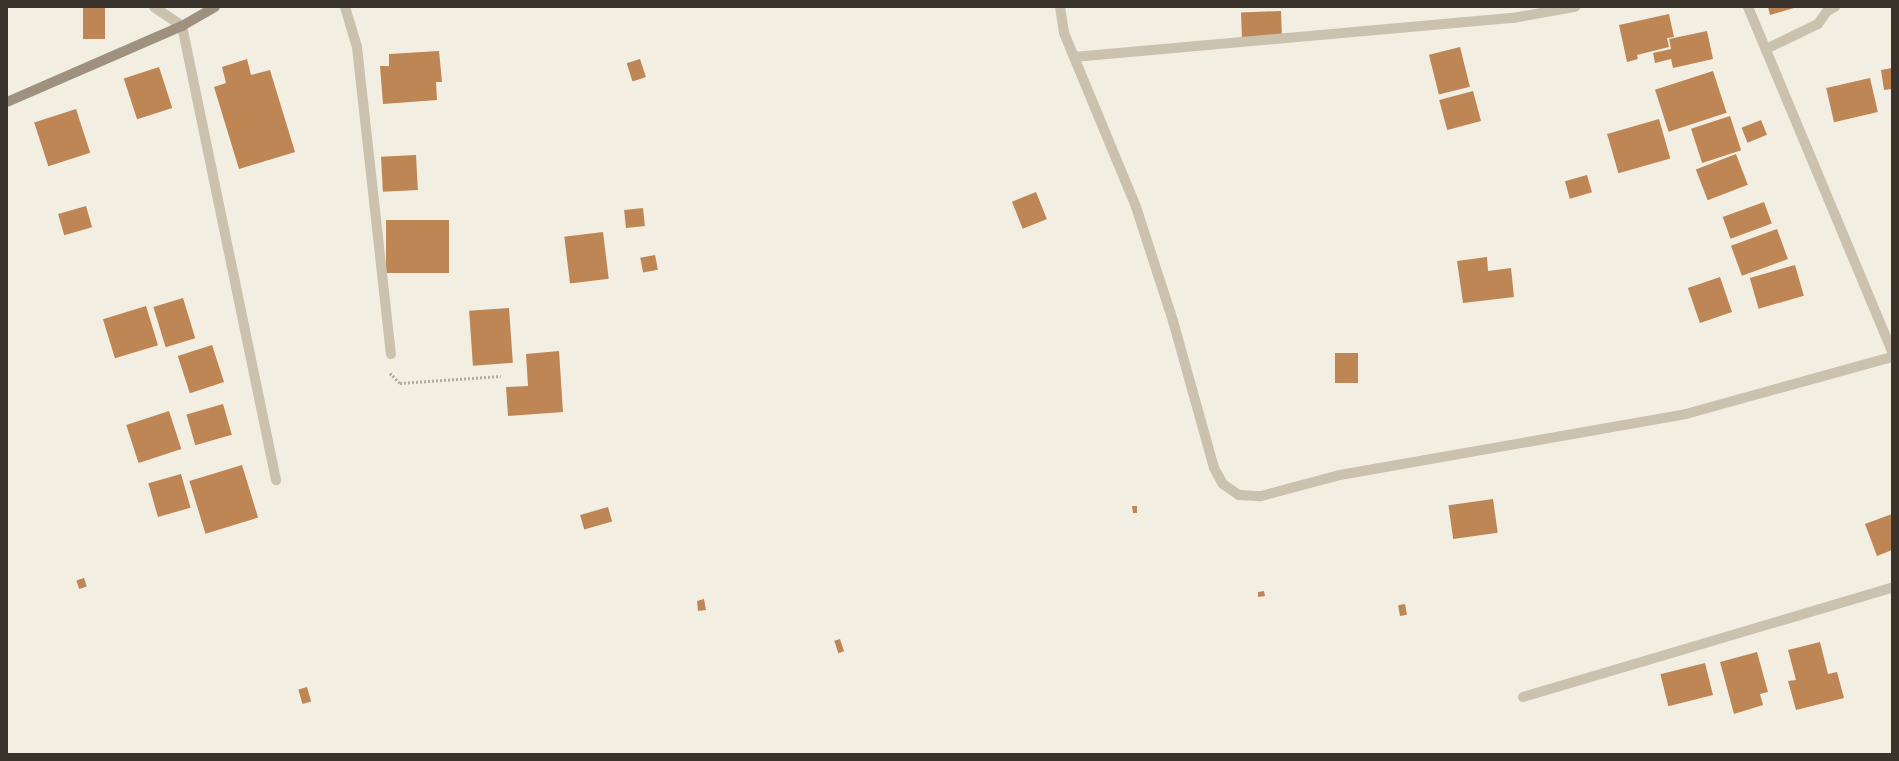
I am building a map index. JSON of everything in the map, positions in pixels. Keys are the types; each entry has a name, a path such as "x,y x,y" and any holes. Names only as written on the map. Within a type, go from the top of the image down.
{"street":[{"path":"154,7 182,26 276,480"},
{"path":"7,102 182,26 215,7"},
{"path":"345,7 357,47 391,354"},
{"path":"1060,7 1074,57 1136,207 1173,321 1214,468 1223,484 1239,495 1261,496 1340,475 1686,414 1892,356"},
{"path":"1074,57 1513,18 1575,7"},
{"path":"1748,7 1892,351"},
{"path":"1766,49 1818,24 1827,12 1835,7"},
{"path":"1523,697 1892,588"}],"path":[{"path":"391,354 390,376 400,383 501,376"}],"building":[{"path":"83,7 105,7 105,39 83,39"},
{"path":"1768,7 1797,7 1770,15"},
{"path":"1281,11 1282,37 1242,38 1241,12"},
{"path":"1669,14 1674,37 1667,38 1669,47 1637,55 1638,59 1627,62 1619,25"},
{"path":"1707,31 1713,59 1673,68 1671,59 1655,63 1653,53 1671,49 1669,39"},
{"path":"1460,47 1470,87 1439,95 1429,55"},
{"path":"439,51 442,82 436,82 437,100 383,104 380,66 389,66 389,54"},
{"path":"247,59 251,75 270,70 295,152 239,169 214,87 226,83 222,67"},
{"path":"640,59 646,77 633,81 627,63"},
{"path":"159,67 172,108 137,119 124,78"},
{"path":"1892,68 1892,89 1884,90 1881,70"},
{"path":"1713,71 1727,113 1669,132 1655,90"},
{"path":"1870,78 1878,112 1834,122 1826,88"},
{"path":"1473,91 1481,121 1447,130 1439,100"},
{"path":"76,109 90,153 48,166 34,123"},
{"path":"1730,116 1741,150 1702,163 1691,129"},
{"path":"1659,119 1670,158 1618,173 1607,134"},
{"path":"1761,120 1767,135 1748,143 1742,128"},
{"path":"1736,154 1748,185 1708,200 1696,169"},
{"path":"416,155 418,190 383,192 381,157"},
{"path":"1587,175 1592,192 1570,199 1565,181"},
{"path":"1036,192 1047,219 1023,229 1012,202"},
{"path":"1764,202 1772,224 1731,239 1723,217"},
{"path":"86,206 92,227 64,235 58,214"},
{"path":"643,208 645,226 626,228 624,210"},
{"path":"386,220 449,220 449,273 386,273"},
{"path":"1777,229 1788,259 1742,276 1731,246"},
{"path":"603,232 609,279 570,283 564,237"},
{"path":"655,255 658,270 643,273 640,258"},
{"path":"1487,257 1488,271 1511,268 1514,297 1463,303 1457,261"},
{"path":"1795,265 1804,296 1759,309 1750,278"},
{"path":"1720,277 1732,312 1700,323 1688,288"},
{"path":"183,298 195,338 166,347 153,307"},
{"path":"146,306 158,345 115,358 103,319"},
{"path":"509,308 513,363 473,366 469,311"},
{"path":"212,345 224,382 190,393 178,356"},
{"path":"559,351 563,412 508,416 506,387 528,386 526,354"},
{"path":"1335,353 1358,353 1358,383 1335,383"},
{"path":"223,404 232,435 195,445 186,414"},
{"path":"169,411 181,449 139,463 126,425"},
{"path":"242,465 258,518 205,534 189,481"},
{"path":"181,474 191,508 158,517 148,483"},
{"path":"1493,499 1498,533 1453,539 1448,505"},
{"path":"1132,506 1137,506 1137,513 1133,513"},
{"path":"608,507 612,521 584,529 580,515"},
{"path":"1892,514 1892,550 1877,556 1865,524"},
{"path":"84,578 87,587 79,589 76,580"},
{"path":"1264,591 1265,596 1258,597 1258,592"},
{"path":"704,599 706,610 698,611 697,601"},
{"path":"1405,604 1407,615 1400,616 1398,605"},
{"path":"840,639 844,651 838,653 834,641"},
{"path":"1820,642 1828,674 1837,672 1844,698 1796,710 1788,681 1796,680 1788,650"},
{"path":"1757,652 1768,692 1760,694 1763,705 1734,714 1720,662"},
{"path":"1705,663 1713,695 1668,706 1660,674"},
{"path":"307,687 311,701 302,704 298,689"}]}
